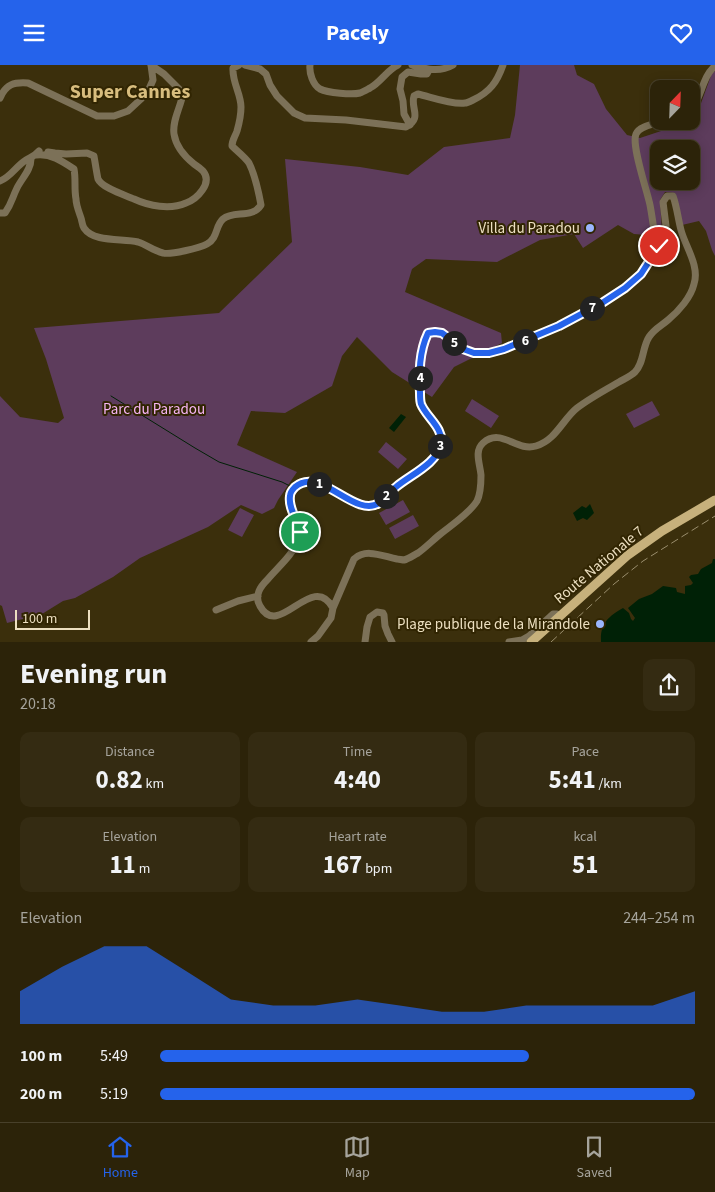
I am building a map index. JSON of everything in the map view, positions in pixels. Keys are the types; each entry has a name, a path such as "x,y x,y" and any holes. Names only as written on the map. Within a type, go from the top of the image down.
{"main road":[{"name":"Route Nationale 7","path":"531,642 609,571 640,546 715,500"},
{"path":"535,642 636,553 664,534 715,505"}],"street":[{"path":"0,213 5,213 11,204 17,188 40,149 55,153 87,153 94,156 98,179 106,187 144,204 160,206 188,203 202,191 206,182 204,172 181,152 174,136 173,126 183,93 164,74 151,65"},
{"path":"0,98 9,85 18,82 28,83 97,116 114,116 128,111 150,89 153,80 151,65"},
{"path":"0,181 5,179 26,160 43,154 54,157 74,169 76,176 76,201 84,228 90,234 103,238 140,243 164,254 207,244 215,238 219,224 224,218 257,211 261,205 259,192 249,163 232,146 232,141 237,131 241,99 232,75 233,68 239,65"},
{"path":"245,65 260,69 266,74 277,96 294,113 305,118 346,120 406,127 413,123 415,119 414,95 418,94 455,103 466,103 490,89 499,77 503,65"},
{"path":"310,65 309,69 312,80 320,89 345,93 359,93 372,87 392,68 398,65"},
{"path":"412,65 429,70 438,70 453,65"},
{"path":"700,93 707,76 715,66"},
{"path":"410,125 404,114 400,89 402,77 408,72 421,74 427,73 429,70"},
{"path":"650,125 636,132 635,150 650,207 654,236 661,240"},
{"path":"310,642 318,636 331,618 333,608 354,559 363,553 403,560 416,554 469,510 477,500 480,489 481,475 478,454 481,444 492,437 501,437 528,447 537,446 555,434 572,413 584,403 634,373 640,365 648,339 654,330 668,320 683,305 695,283 694,266 681,231 673,196 667,195 663,202 666,226 665,236 641,274 625,288 602,303 559,326 504,349 489,353 474,353 463,349 442,333 428,333 422,352 420,403 440,433 442,442 439,451 427,465 402,482 379,503 372,506 352,501 322,484 302,482 296,486 290,495 290,505 300,532 298,541 292,551 259,590 258,601 260,607 266,613 273,616 281,615 307,598 312,597 322,597 333,608"},
{"path":"216,610 238,601 258,596"},
{"path":"365,642 366,627 370,617 377,611 384,615 385,626 392,642"},
{"path":"509,642 522,640 529,636 553,614 560,616"}],"green space":[{"name":"Parc du Paradou","path":"520,65 574,65 577,75 594,84 606,109 627,135 640,138 664,130 700,130 700,106 712,73 715,71 715,256 706,231 699,221 682,225 675,193 665,192 660,200 662,232 658,236 634,234 618,225 583,248 574,234 540,240 497,262 426,259 412,269 405,292 501,333 502,343 454,367 432,397 392,372 357,337 342,356 332,386 285,413 251,411 237,445 297,472 274,508 262,514 241,505 208,527 140,558 113,577 75,598 63,601 42,614 7,623 2,606 0,605 0,396 20,417 58,423 64,418 46,359 34,328 219,313 292,242 285,159 360,167 408,175 444,147 510,138 515,115"},
{"path":"472,399 499,416 491,428 465,411"},
{"path":"652,401 660,415 634,428 626,414"},
{"path":"386,442 407,459 398,469 378,452"},
{"path":"403,500 410,512 386,525 379,513"},
{"path":"240,508 254,515 242,537 228,530"},
{"path":"413,515 419,526 395,539 389,528"}],"shaded area":[{"path":"401,414 406,417 394,432 389,428"},
{"path":"590,504 594,513 587,520 583,518 577,521 573,513 582,506 586,508"},
{"path":"713,559 715,559 715,642 601,642 604,625 613,614 623,608 629,613 633,621 635,618 628,608 639,599 652,594 663,586 676,588 677,592 685,594 685,586 693,583 689,577 698,574 701,569 712,563"}],"waterway":[{"path":"111,396 219,462 290,486"}],"railway":[{"path":"551,642 614,584 643,561 715,516"}],"place":[{"name":"Villa du Paradou","path":"590,228"},
{"name":"Plage publique de la Mirandole","path":"600,624"}],"district":[{"name":"Super Cannes","path":"130,92"}],"route":[{"path":"300,532 290,505 290,495 296,486 302,482 322,484 352,501 372,506 379,503 410,476 427,465 439,451 442,442 440,433 420,403 422,352 428,333 442,333 463,349 474,353 489,353 504,349 559,326 602,303 625,288 641,274 659,246"}]}
